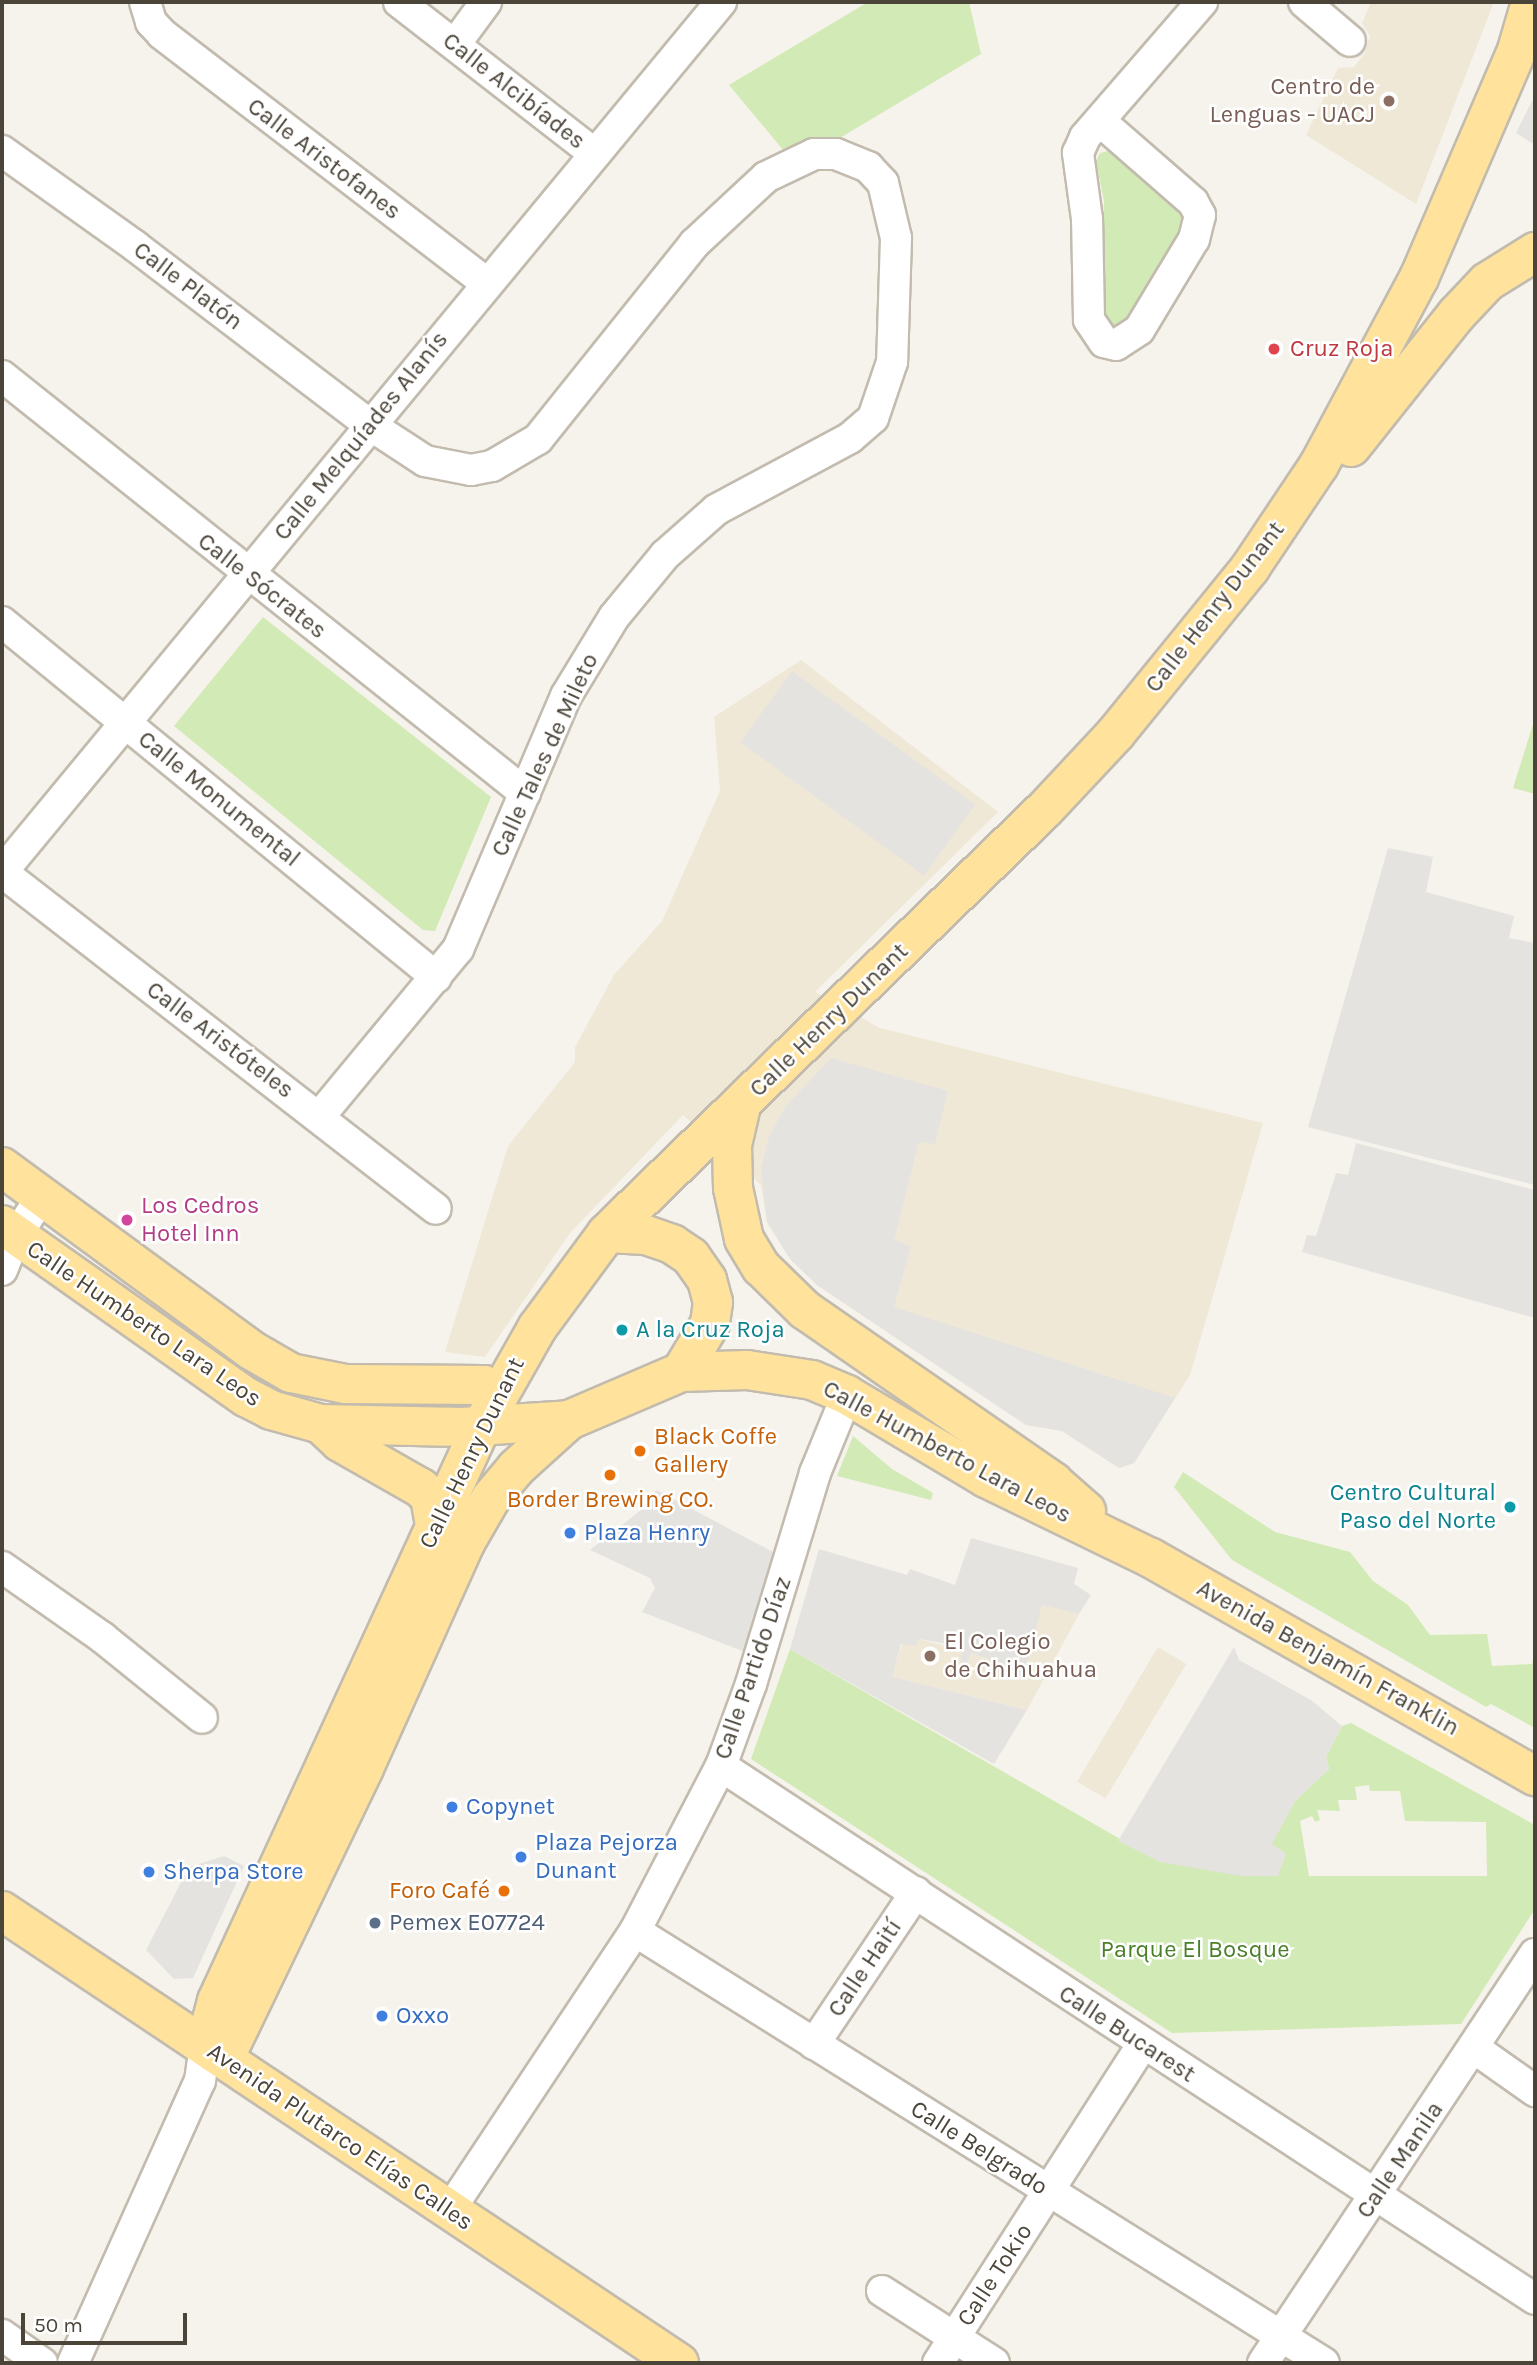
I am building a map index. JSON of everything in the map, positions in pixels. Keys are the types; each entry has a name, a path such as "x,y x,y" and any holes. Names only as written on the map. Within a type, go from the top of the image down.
{"main road":[{"name":"Calle Henry Dunant","path":"210,2062 217,2001 497,1392 607,1233 982,872 1115,733 1250,568 1319,465 1419,278 1517,50 1531,2"},
{"path":"1319,465 1346,453 1487,282 1535,252"},
{"path":"741,1106 732,1145 733,1188 744,1239 761,1267 805,1310 1053,1482 1119,1541"},
{"name":"Calle Humberto Lara Leos","path":"2,1167 251,1350 291,1373 345,1384 484,1385 497,1392"},
{"path":"607,1233 646,1235 672,1244 691,1257 707,1280 713,1302 710,1324 681,1372"},
{"name":"Calle Humberto Lara Leos","path":"6,1244 246,1397 271,1410 321,1424 481,1427 569,1420 681,1372 781,1373 847,1395 986,1478 1119,1541"},
{"name":"Calle Henry Dunant","path":"210,2062 465,1543 491,1498 516,1468 569,1420"},
{"path":"321,1424 340,1442 422,1488 430,1497 435,1526"},
{"name":"Avenida Benjamín Franklin","path":"1119,1541 1535,1776"},
{"name":"Avenida Plutarco Elías Calles","path":"2,1911 210,2062 449,2211 679,2363"}],"street":[{"name":"Calle Aristofanes","path":"145,2 151,22 162,34 487,283"},
{"name":"Calle Alcibíades","path":"399,2 456,43 594,155"},
{"path":"456,43 486,2"},
{"name":"Calle Melquíades Alanís","path":"2,872 721,2"},
{"path":"1100,121 1193,202 1200,215 1194,239 1139,330 1116,345 1104,342 1089,320 1087,219 1078,153 1100,121 1202,2"},
{"path":"1304,2 1350,41"},
{"name":"Calle Platón","path":"2,151 135,246 370,425"},
{"name":"Calle Tales de Mileto","path":"320,1116 458,949 586,657 665,555 716,510 849,438 873,418 887,387 892,362 896,238 883,183 868,167 836,153 814,154 766,177 694,244 569,406 538,439 492,466 471,470 425,461 370,425"},
{"name":"Calle Sócrates","path":"2,376 247,575 526,793"},
{"name":"Calle Monumental","path":"2,622 436,977"},
{"name":"Calle Aristóteles","path":"2,872 320,1116 436,1209"},
{"path":"6,1244 42,1196"},
{"name":"Calle Partido Díaz","path":"449,2211 635,1931 721,1766 751,1684 815,1473 847,1395"},
{"path":"2,1567 103,1638 202,1718"},
{"name":"Calle Bucarest","path":"721,1766 916,1892 1142,2045 1378,2194 1535,2299"},
{"name":"Calle Haití","path":"814,2044 916,1892"},
{"name":"Calle Belgrado","path":"635,1931 1324,2363"},
{"name":"Calle Manila","path":"1263,2363 1378,2194 1535,1954"},
{"name":"Calle Tokio","path":"938,2363 1142,2045"},
{"path":"1474,2048 1535,2091"},
{"name":"Calle Henry Dunant","path":"73,2363 210,2062"},
{"path":"882,2291 994,2363"},
{"path":"2,2335 42,2363"}],"shaded area":[{"name":"Centro de Lenguas - UACJ","path":"1371,2 1494,2 1416,204 1306,135 1338,68 1354,67 1365,53 1370,36 1362,23"},
{"path":"1535,95 1535,145 1516,133"},
{"path":"801,660 998,812 815,992 880,1028 1263,1123 1190,1375 1134,1463 1119,1468 1062,1431 1026,1425 817,1285 790,1259 767,1222 761,1185 683,1115 570,1233 485,1357 445,1352 508,1146 575,1062 575,1047 614,975 662,921 720,791 714,717"},
{"path":"792,671 976,804 924,876 740,742"},
{"path":"1388,848 1433,857 1426,892 1514,916 1509,938 1535,943 1535,1185 1308,1127"},
{"path":"831,1058 948,1091 935,1144 919,1142 894,1240 911,1246 894,1307 1175,1398 1134,1463 1119,1468 1062,1431 1026,1425 817,1285 790,1259 767,1222 761,1168 769,1137 785,1107"},
{"path":"1356,1143 1535,1190 1535,1318 1302,1252 1307,1235 1316,1236 1336,1173 1348,1175"},
{"path":"656,1490 775,1553 745,1652 642,1612 655,1588 650,1578 590,1550 650,1503"},
{"path":"971,1538 1078,1568 1074,1584 1091,1595 1079,1614 1042,1605 1023,1678 989,1671 992,1660 971,1653 967,1663 960,1661 963,1651 942,1643 919,1639 916,1646 901,1644 892,1677 1027,1710 994,1764 790,1649 819,1549 907,1575 910,1569 955,1585"},
{"name":"El Colegio de Chihuahua","path":"1042,1604 1079,1614 1027,1710 891,1677 902,1644 919,1639 964,1651 960,1660 971,1653 993,1660 990,1671"},
{"path":"1158,1647 1186,1664 1105,1799 1077,1782"},
{"path":"1234,1647 1239,1660 1311,1700 1342,1726 1326,1757 1329,1769 1295,1801 1272,1844 1286,1854 1278,1876 1241,1876 1160,1862 1118,1841"},
{"path":"224,1856 244,1866 193,1978 174,1979 146,1950 189,1867"}],"green space":[{"path":"868,2 969,2 981,54 838,139 784,151 729,85"},
{"path":"1108,151 1182,212 1185,219 1126,330 1116,332 1107,326 1102,312 1104,201 1096,161 1100,153"},
{"path":"263,617 491,797 435,931 423,930 174,726"},
{"path":"1535,718 1535,794 1513,788"},
{"path":"853,1436 892,1469 933,1493 931,1500 837,1476"},
{"path":"1183,1472 1275,1532 1350,1552 1373,1581 1408,1605 1430,1635 1487,1634 1492,1666 1532,1664 1535,1648 1535,1728 1491,1704 1486,1707 1232,1560 1174,1487"},
{"name":"Parque El Bosque","path":"790,1649 1160,1862 1286,1854 1271,1844 1295,1801 1329,1769 1326,1757 1342,1726 1351,1723 1535,1825 1535,1909 1461,2024 1172,2033 751,1759","holes":["1369,1785 1370,1791 1400,1791 1405,1821 1486,1822 1487,1876 1309,1876 1300,1821 1312,1816 1315,1822 1320,1820 1317,1810 1340,1811 1338,1800 1357,1800 1355,1787"]}],"place":[{"name":"Centro de Lenguas - UACJ","path":"1389,101"},
{"name":"Cruz Roja","path":"1274,349"},
{"name":"Los Cedros Hotel Inn","path":"127,1220"},
{"name":"A la Cruz Roja","path":"622,1330"},
{"name":"Black Coffe Gallery","path":"640,1451"},
{"name":"Border Brewing CO.","path":"610,1475"},
{"name":"Centro Cultural Paso del Norte","path":"1510,1507"},
{"name":"Plaza Henry","path":"570,1533"},
{"name":"El Colegio de Chihuahua","path":"930,1656"},
{"name":"Copynet","path":"452,1807"},
{"name":"Plaza Pejorza Dunant","path":"521,1857"},
{"name":"Sherpa Store","path":"149,1872"},
{"name":"Foro Café","path":"504,1891"},
{"name":"Pemex E07724","path":"375,1923"},
{"name":"Oxxo","path":"382,2016"}]}
